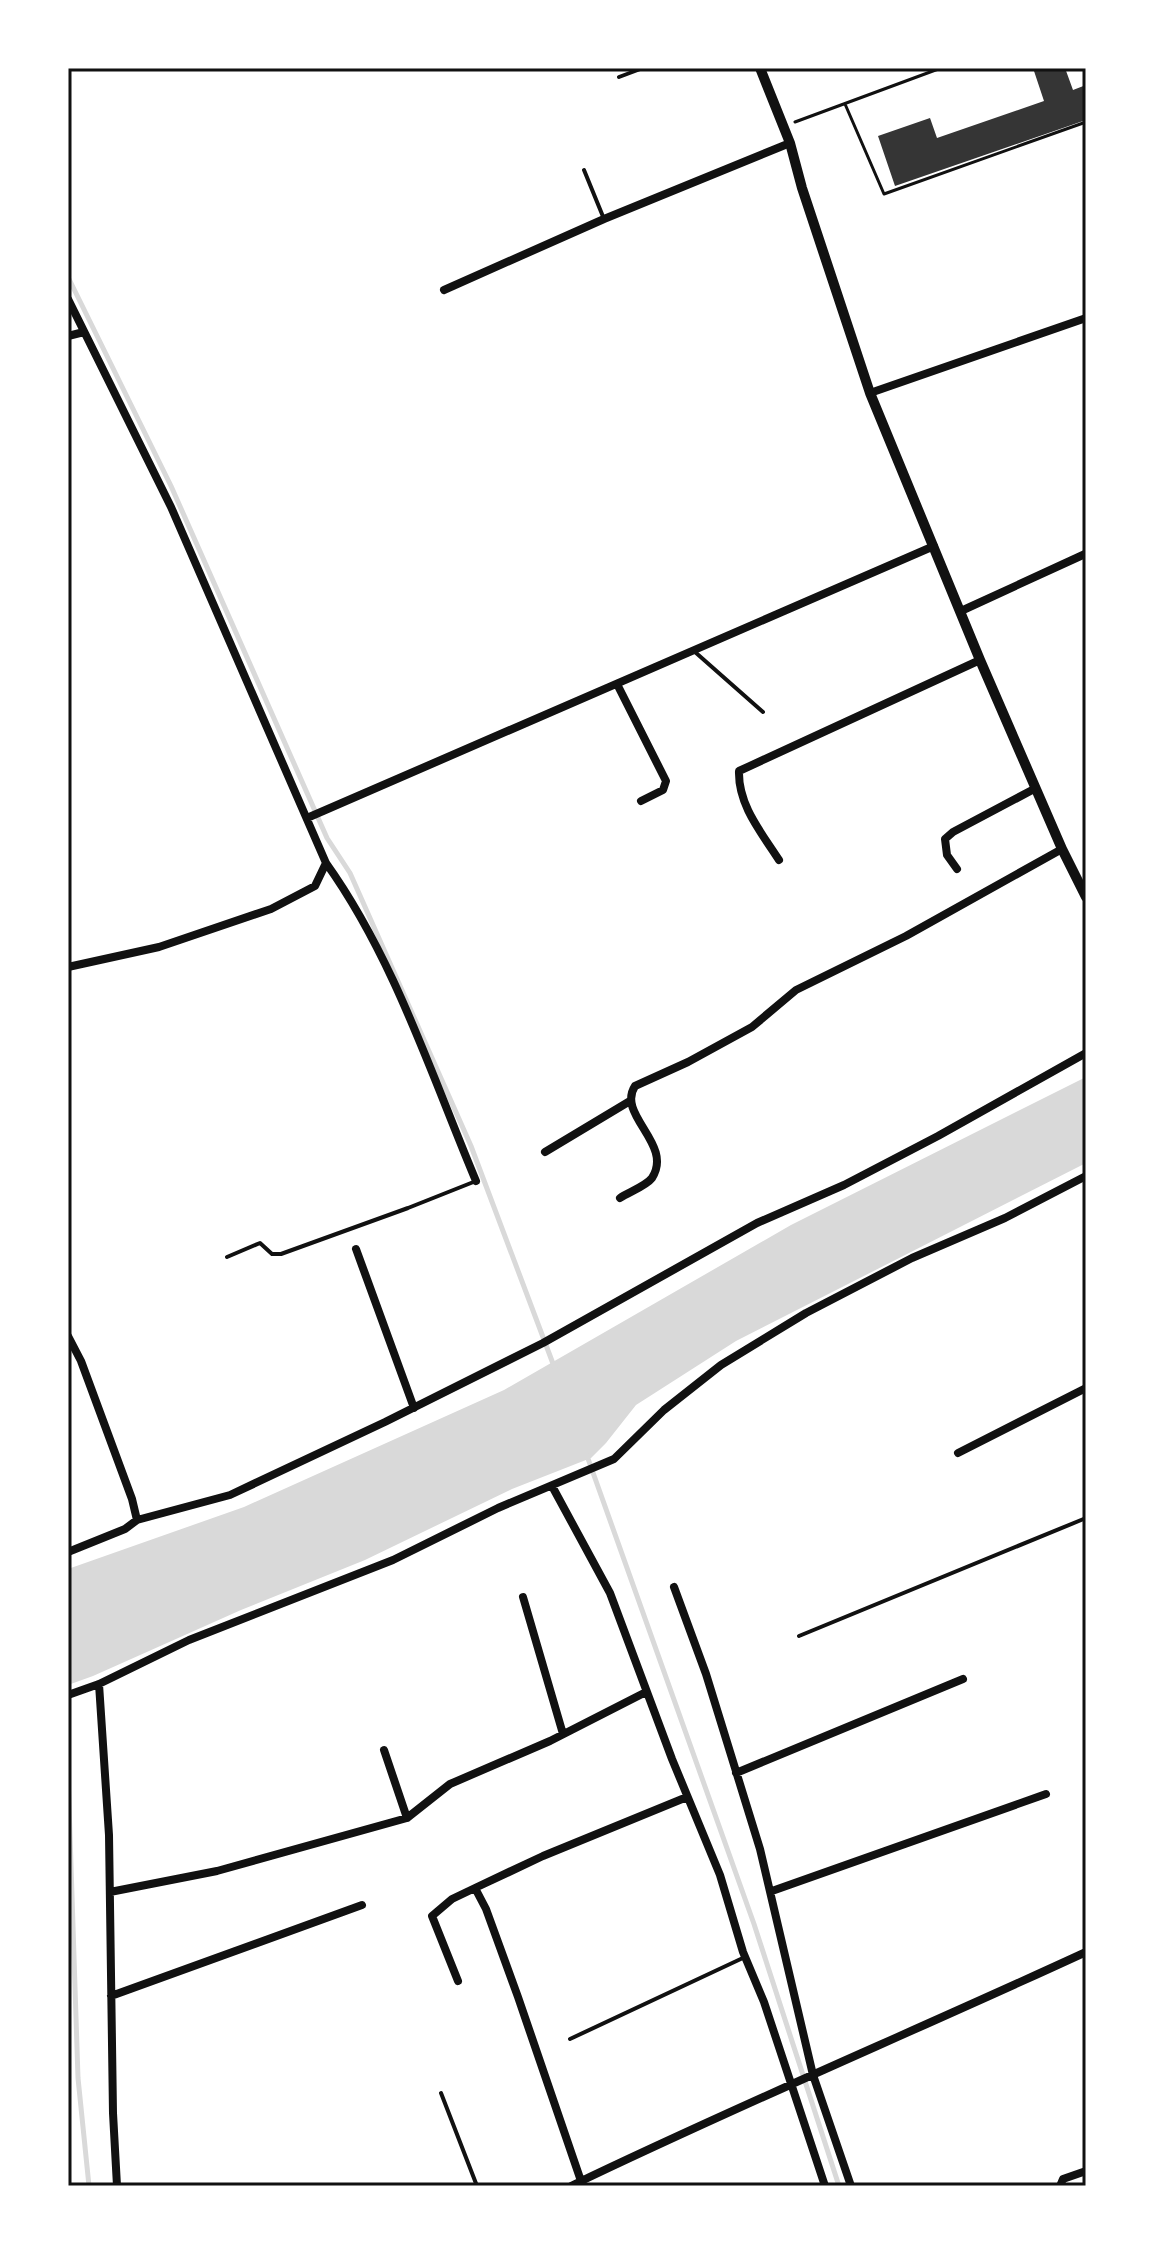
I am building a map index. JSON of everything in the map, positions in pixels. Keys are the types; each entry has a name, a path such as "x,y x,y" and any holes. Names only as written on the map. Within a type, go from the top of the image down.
{"street":[{"path":"760,68 790,143 870,393 980,660 1086,897"},
{"path":"444,290 604,219 790,143"},
{"path":"68,299 171,507 326,863 351,899 401,1001 476,1181"},
{"path":"870,393 1086,318"},
{"path":"68,336 84,332"},
{"path":"308,817 934,546"},
{"path":"961,611 1085,554"},
{"path":"779,860 750,816 738,786 739,771 980,660"},
{"path":"617,684 666,781 663,790 641,801"},
{"path":"957,869 947,855 945,839 1036,788"},
{"path":"545,1152 630,1101 635,1086 688,1062 752,1027 796,990 906,936 1062,849"},
{"path":"68,967 159,947 271,909 315,886 326,863"},
{"path":"68,1552 125,1529 137,1520 230,1495 414,1408 543,1343 757,1223 858,1178 938,1136 1086,1053"},
{"path":"620,1198 651,1180 658,1162 649,1134 630,1101"},
{"path":"72,1693 99,1684 189,1640 393,1560 498,1508 614,1459 664,1410 721,1365 806,1313 912,1258 1005,1218 1086,1176"},
{"path":"356,1249 414,1408"},
{"path":"68,1336 91,1389 137,1520"},
{"path":"958,1453 1086,1388"},
{"path":"552,1486 610,1593 646,1692 720,1875 745,1957 764,2002 825,2186"},
{"path":"674,1587 706,1674 772,1891 813,2075 851,2186"},
{"path":"523,1597 563,1734"},
{"path":"736,1773 963,1679"},
{"path":"99,1684 109,1835 117,2186"},
{"path":"110,1892 217,1871 407,1818 450,1784 563,1734 646,1692"},
{"path":"384,1750 407,1818"},
{"path":"772,1891 1046,1794"},
{"path":"458,1981 432,1916 452,1899 543,1856 687,1797"},
{"path":"475,1888 486,1909 518,1997 581,2181"},
{"path":"111,1996 362,1905"},
{"path":"571,2186 695,2126 1086,1952"},
{"path":"1060,2186 1063,2179 1086,2171"}],"lane":[{"path":"619,77 643,68"},
{"path":"584,170 604,219"},
{"path":"693,650 763,712"},
{"path":"227,1257 260,1243 272,1254 281,1254 476,1181"},
{"path":"799,1636 1086,1518"},
{"path":"570,2039 745,1957"},
{"path":"441,2093 477,2186"}],"path":[{"path":"784,126 941,68"},
{"path":"845,104 884,194 1086,122"}],"shaded area":[{"path":"1086,1077 1086,1163 736,1341 636,1405 591,1458 512,1489 365,1560 68,1685 68,1569 244,1507 504,1390 791,1225"}],"building":[{"path":"1033,68 1065,68 1073,90 1086,85 1086,120 895,186 878,136 930,118 937,138 1044,101"}],"waterway":[{"path":"68,277 171,486 327,838 350,873 471,1146 555,1369"},
{"path":"586,1453 754,1924 839,2186"},
{"path":"68,1774 78,2078 89,2186"}]}
